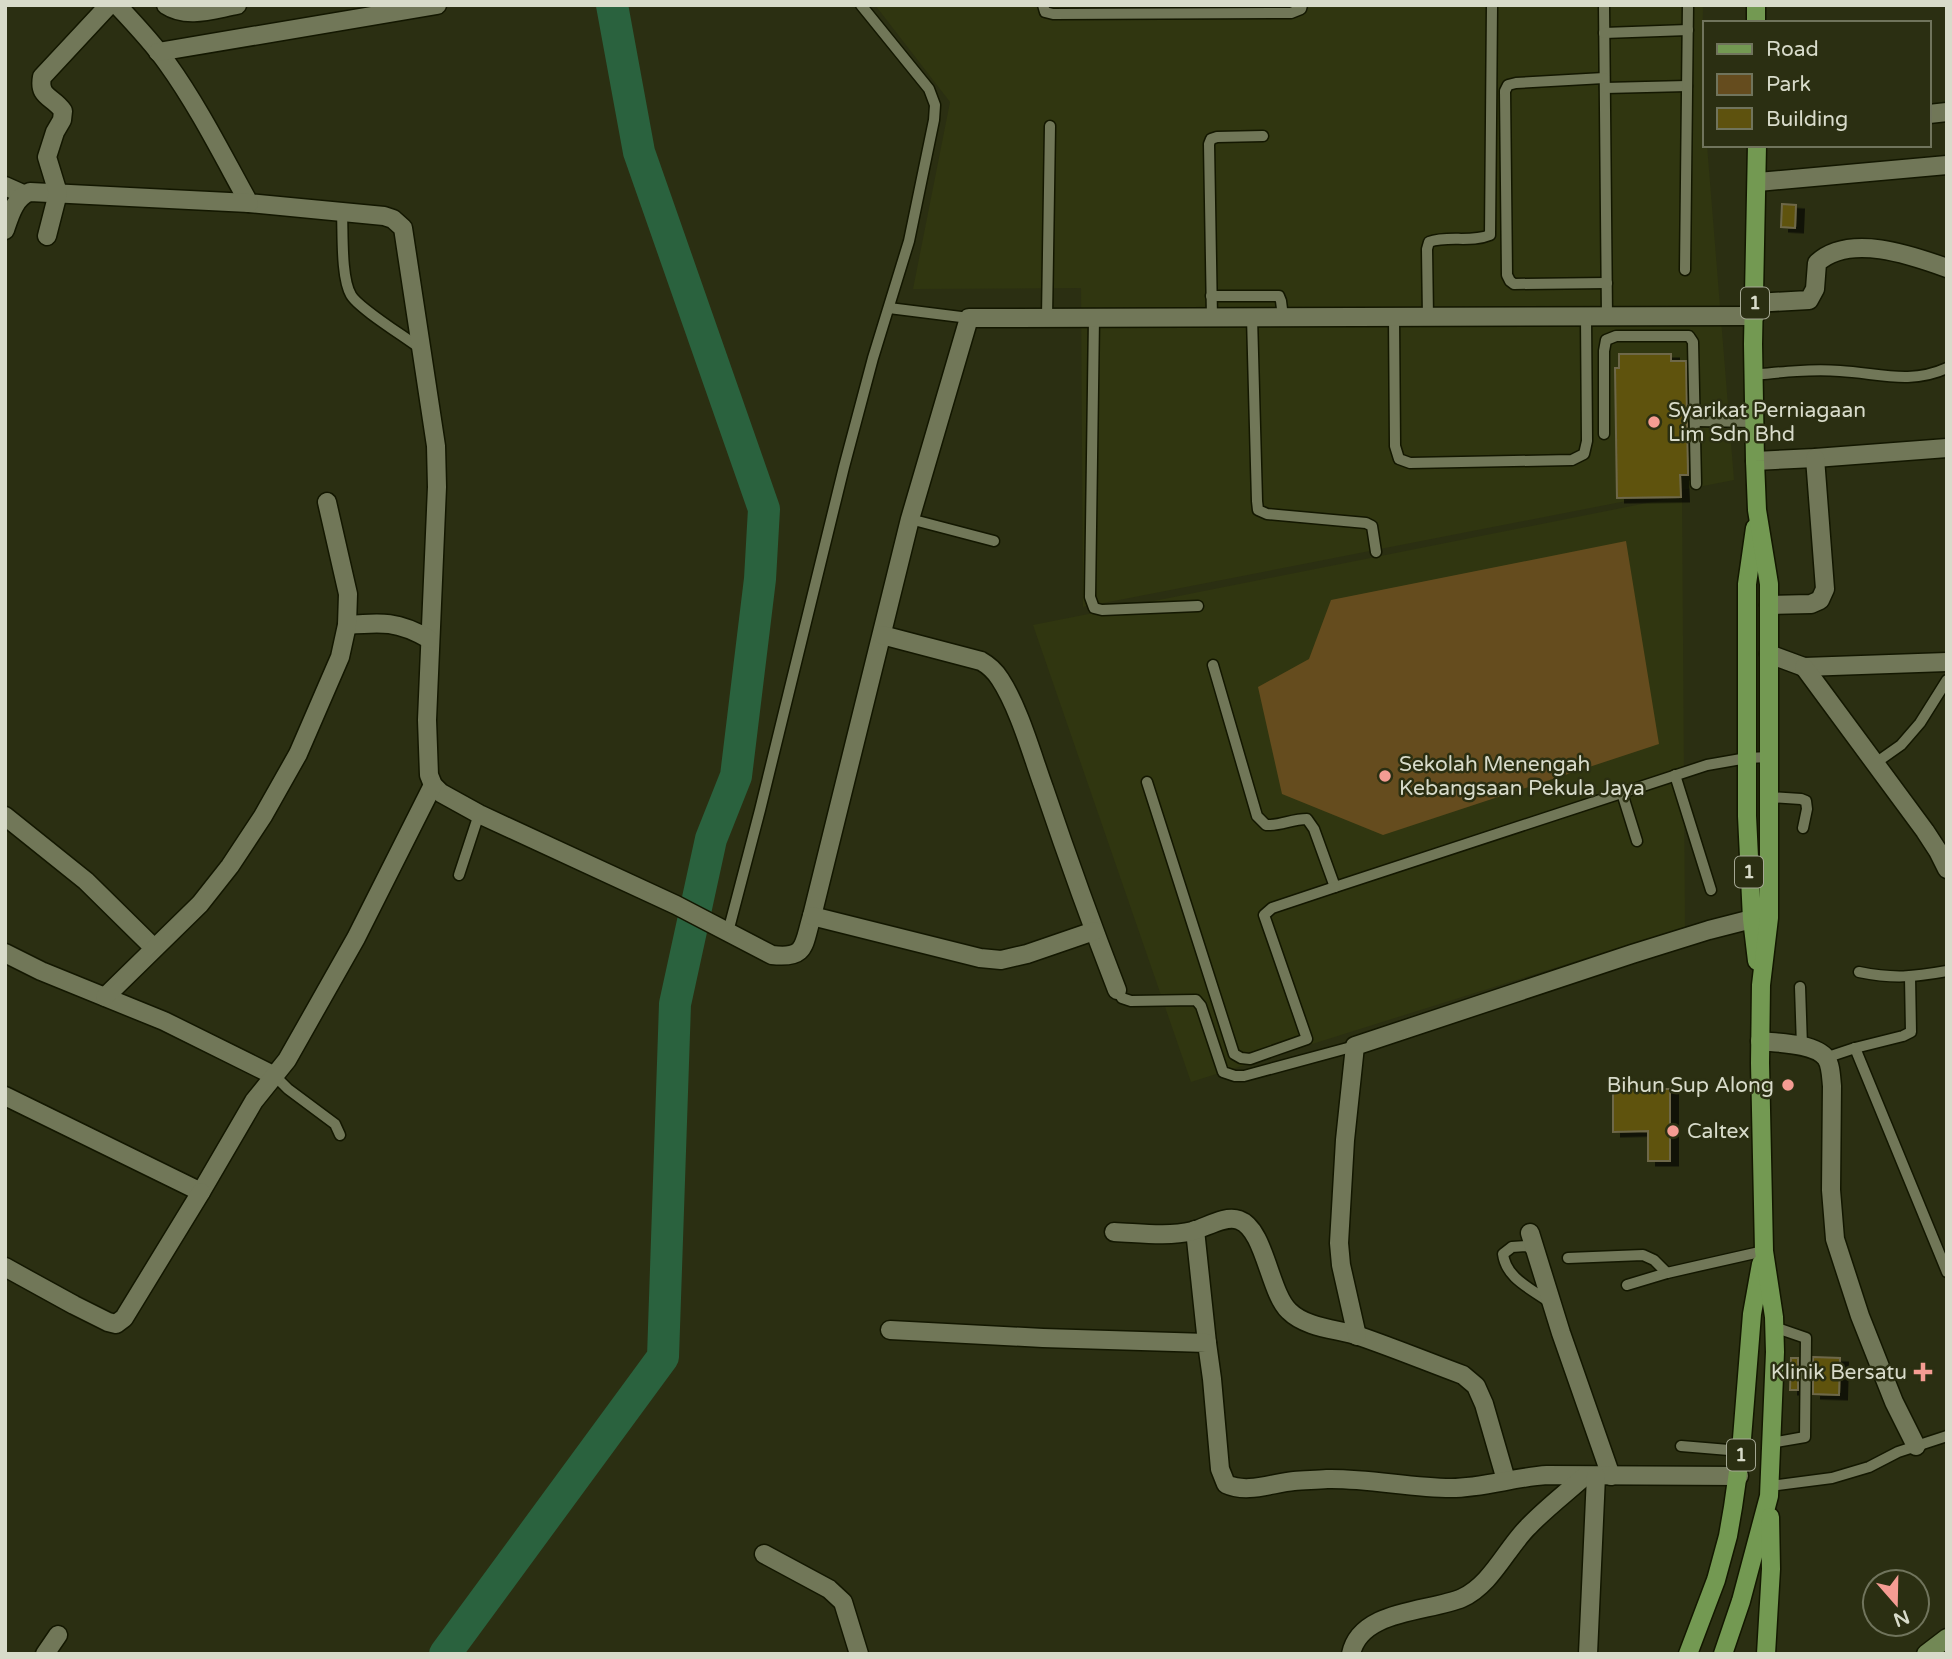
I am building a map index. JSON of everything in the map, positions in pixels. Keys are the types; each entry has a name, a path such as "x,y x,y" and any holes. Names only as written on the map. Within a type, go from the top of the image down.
{"main road":[{"name":"1","path":"1724,1654 1741,1601 1769,1491 1775,1352 1774,1317 1764,1251 1760,1041 1761,985 1769,918 1769,584 1757,510 1755,461 1753,375 1757,147"},
{"name":"1","path":"1757,510 1747,584 1747,816 1752,919 1761,985"},
{"name":"1","path":"1688,1654 1716,1580 1728,1536 1739,1476 1752,1314 1764,1251"},
{"path":"1766,1654 1771,1569 1769,1491"},
{"path":"1926,1654 1947,1638"}],"street":[{"path":"166,5 175,11 190,13 237,5"},
{"path":"158,52 437,5"},
{"path":"47,236 58,193 47,157 63,111 58,104 44,95 40,86 42,77 117,6 158,52 193,104 249,203"},
{"path":"1758,182 1947,165"},
{"path":"5,186 23,194"},
{"path":"5,230 18,200 30,191 249,203 384,216 393,219 403,228 436,446 437,487 429,639 428,754 429,775 433,785 441,793 480,814 676,905 772,955 793,956 802,948 812,916 910,519 969,318 1607,317 1755,309 1809,300 1815,289 1817,263 1821,259 1838,252 1867,247 1910,255 1947,268"},
{"path":"1755,461 1947,449"},
{"path":"1769,605 1811,604 1820,600 1825,589 1815,458"},
{"path":"105,997 200,904 230,866 263,816 298,754 340,657 347,625 348,594 327,502"},
{"path":"347,625 397,624 429,639"},
{"path":"882,635 981,661 993,668 997,674 1011,699 1117,990"},
{"path":"1769,654 1804,667 1947,662"},
{"path":"1804,667 1925,831 1947,869"},
{"path":"5,1267 108,1322 116,1324 124,1318 254,1101 287,1060 356,938 433,785"},
{"path":"5,816 86,881 154,948"},
{"path":"812,916 981,958 1002,960 1094,931"},
{"path":"1357,1336 1341,1265 1339,1243 1345,1140 1355,1046 1645,950 1752,919"},
{"path":"5,953 41,971 164,1021 275,1076"},
{"path":"1760,1041 1816,1050 1825,1058 1831,1072 1831,1190 1835,1239 1860,1317 1894,1402 1916,1446"},
{"path":"5,1096 201,1192"},
{"path":"1114,1232 1171,1234 1236,1219 1247,1224 1272,1275 1278,1297 1290,1313 1306,1322 1357,1336 1463,1375 1476,1386 1485,1404 1506,1480"},
{"path":"1195,1230 1220,1469 1226,1484 1234,1488 1332,1479 1452,1488 1483,1485 1523,1476 1739,1476"},
{"path":"1530,1233 1552,1303 1597,1476 1588,1654"},
{"path":"890,1330 1207,1343"},
{"path":"1352,1654 1352,1649 1361,1635 1381,1620 1453,1602 1475,1590 1527,1528 1597,1476"},
{"path":"764,1554 829,1589 843,1602 859,1654"},
{"path":"45,1654 58,1635"}],"lane":[{"path":"728,932 844,467 909,241 934,120 935,105 929,89 861,5"},
{"path":"1043,5 1045,12 1054,14 1291,13 1301,9 1302,5"},
{"path":"1428,317 1429,242 1436,239 1483,238 1490,235 1492,5"},
{"path":"1604,5 1607,317"},
{"path":"1685,270 1688,5"},
{"path":"1604,33 1688,30"},
{"path":"1606,284 1514,284 1510,281 1507,275 1505,91 1508,85 1516,83 1688,86"},
{"path":"1047,318 1049,126"},
{"path":"1212,318 1209,144 1211,139 1217,137 1263,136"},
{"path":"342,213 346,283 351,297 422,349"},
{"path":"1211,296 1279,296 1283,317"},
{"path":"888,308 969,318"},
{"path":"1252,317 1258,510 1267,514 1366,523 1372,526 1376,551"},
{"path":"1394,317 1395,446 1399,459 1410,463 1572,460 1584,454 1587,441 1586,317"},
{"path":"1094,318 1090,597 1094,608 1102,610 1198,606"},
{"path":"1604,434 1606,340 1616,336 1689,336 1693,342 1696,484"},
{"path":"1753,375 1803,370 1840,371 1898,378 1921,377 1947,368"},
{"path":"1695,421 1754,422"},
{"path":"910,519 994,541"},
{"path":"1213,665 1257,816 1266,825 1295,819 1307,820 1314,829 1335,887"},
{"path":"1874,764 1900,745 1920,723 1947,680"},
{"path":"1147,782 1234,1054 1241,1059 1250,1059 1307,1039 1264,915 1272,908 1707,765 1769,757"},
{"path":"1675,775 1711,890"},
{"path":"1622,793 1637,841"},
{"path":"1769,797 1806,801 1803,828"},
{"path":"459,875 480,814"},
{"path":"1859,972 1886,977 1910,977 1947,971"},
{"path":"1825,1058 1911,1032 1910,977"},
{"path":"1800,987 1802,1046"},
{"path":"1117,990 1122,998 1131,1001 1196,1000 1223,1072 1234,1076 1244,1076 1355,1046"},
{"path":"1855,1048 1947,1272"},
{"path":"275,1076 335,1124 340,1135"},
{"path":"1536,1254 1527,1246 1512,1247 1503,1254 1504,1264 1511,1275 1552,1303"},
{"path":"1627,1285 1764,1251"},
{"path":"1569,1258 1643,1255 1654,1260 1667,1273"},
{"path":"1771,1443 1805,1437 1806,1338 1774,1327"},
{"path":"1769,1491 1832,1478 1868,1467 1947,1436"},
{"path":"1681,1446 1741,1451"}],"shaded area":[{"path":"875,5 1703,5 1703,147 1707,147 1734,480 1083,607 1081,288 913,289 950,102"},
{"name":"Sekolah Menengah Kebangsaan Pekula Jaya","path":"1682,496 1685,927 1191,1082 1033,625"}],"green space":[{"path":"1626,541 1659,744 1383,835 1282,794 1258,687 1309,659 1331,600"}],"building":[{"path":"1782,204 1796,205 1795,228 1781,227"},
{"name":"Syarikat Perniagaan Lim Sdn Bhd","path":"1619,354 1671,354 1671,361 1686,361 1688,475 1680,475 1681,497 1617,498 1615,368 1619,368"},
{"path":"1613,1089 1670,1089 1670,1161 1648,1161 1648,1131 1613,1132"},
{"path":"1813,1357 1840,1358 1839,1395 1813,1394"},
{"path":"1791,1358 1798,1358 1798,1390 1790,1390"}],"waterway":[{"path":"445,1654 663,1357 675,1004 711,839 736,776 760,579 764,509 639,152 612,5"}],"place":[{"name":"Syarikat Perniagaan Lim Sdn Bhd","path":"1654,422"},
{"name":"Sekolah Menengah Kebangsaan Pekula Jaya","path":"1385,776"},
{"name":"Bihun Sup Along","path":"1788,1085"},
{"name":"Caltex","path":"1673,1131"},
{"name":"Klinik Bersatu","path":"1923,1372"}]}
